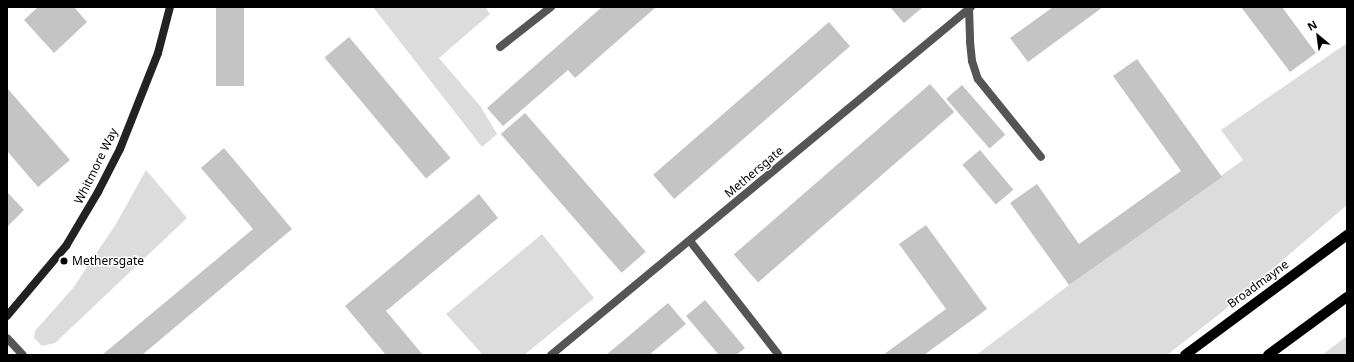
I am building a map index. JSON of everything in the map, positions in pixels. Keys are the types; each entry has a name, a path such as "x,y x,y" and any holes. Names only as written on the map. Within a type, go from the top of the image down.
{"main road":[{"name":"Broadmayne","path":"1185,355 1347,235"},
{"path":"1268,355 1347,297"}],"street":[{"name":"Whitmore Way","path":"7,316 66,246 98,192 120,149 155,60 170,7"},
{"path":"500,47 551,7"},
{"path":"970,8 970,42 972,61 978,79 1042,157"},
{"name":"Methersgate","path":"551,355 970,8"},
{"path":"690,241 778,354"},
{"path":"7,338 23,355"}],"shaded area":[{"path":"373,7 485,7 490,14 439,58 481,107 497,134 482,147"},
{"path":"1347,43 1347,205 1222,312 1167,355 976,355 1069,285 1243,160 1221,130"},
{"path":"146,170 187,218 55,343 42,346 34,338 35,331 73,288 116,224"},
{"path":"542,234 594,298 524,355 483,355 446,314"},
{"path":"1347,336 1347,355 1322,355"}],"building":[{"path":"38,7 74,7 87,22 54,53 24,20"},
{"path":"216,7 244,7 244,86 216,86"},
{"path":"602,7 656,7 575,78 568,70 503,126 487,108"},
{"path":"890,7 923,7 904,23"},
{"path":"1053,7 1103,7 1028,62 1010,38"},
{"path":"1241,7 1282,7 1316,53 1290,72"},
{"path":"829,22 850,46 674,199 653,175"},
{"path":"349,37 451,158 426,179 324,58"},
{"path":"1137,59 1222,177 1069,285 1010,203 1037,184 1079,244 1181,171 1113,76"},
{"path":"930,84 954,112 758,282 734,255"},
{"path":"962,85 1005,135 989,149 946,99"},
{"path":"7,88 70,160 38,187 7,151"},
{"path":"525,113 646,252 622,273 501,134"},
{"path":"224,148 292,229 142,355 102,355 253,229 201,168"},
{"path":"980,150 1013,190 996,205 962,165"},
{"path":"7,192 24,210 7,227"},
{"path":"479,194 498,218 386,311 423,355 386,355 345,306"},
{"path":"926,225 987,309 924,355 883,355 946,309 899,244"},
{"path":"705,300 745,348 736,355 719,355 686,316"},
{"path":"668,303 686,324 649,355 606,355"}],"place":[{"name":"Methersgate","path":"64,261"}]}
